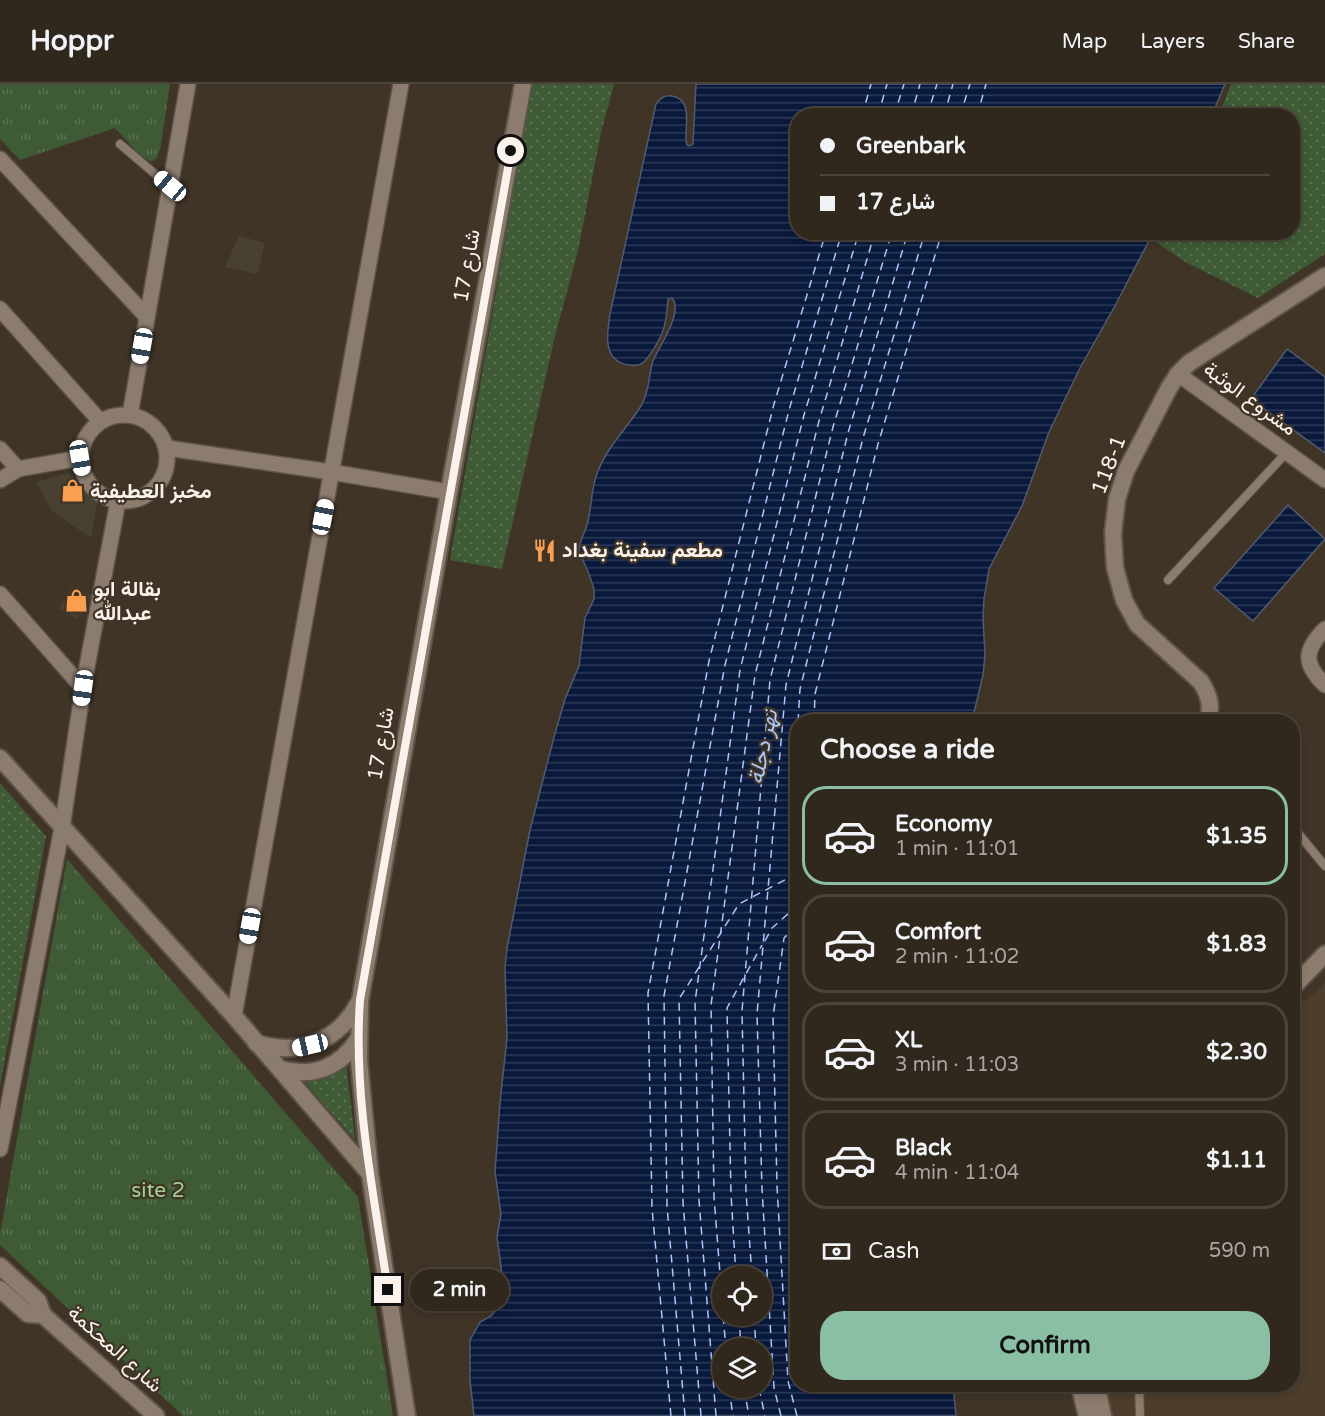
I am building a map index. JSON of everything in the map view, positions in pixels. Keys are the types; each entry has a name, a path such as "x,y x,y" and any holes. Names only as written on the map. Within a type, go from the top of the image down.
{"street":[{"path":"130,415 188,84"},
{"path":"234,1016 401,84"},
{"name":"شارع 17","path":"407,1416 370,1174 360,1082 358,1039 360,1000 523,84"},
{"path":"0,159 147,317"},
{"name":"118-1","path":"1208,714 1210,704 1201,682 1137,624 1124,600 1115,568 1113,533 1118,499 1126,471 1178,374 1189,363 1325,276"},
{"path":"0,309 100,421"},
{"name":"مشروع الوثبة","path":"1178,374 1325,480"},
{"path":"114,415 130,415 146,421 159,433 167,448 167,462 164,476 156,488 132,501 118,501 103,496 91,487 83,473 80,458 82,443 100,421 114,415"},
{"path":"167,448 449,492"},
{"path":"0,449 18,470"},
{"path":"0,480 18,470 80,458"},
{"path":"0,1149 62,828 83,688 118,501"},
{"path":"0,594 83,688"},
{"path":"1325,629 1309,650 1309,664 1313,674 1325,685"},
{"path":"0,758 234,1016 370,1174"},
{"path":"1300,980 1325,954"},
{"path":"256,1043 269,1047 296,1048 323,1040 345,1024 360,1000"},
{"path":"280,1069 302,1073 325,1069 344,1057 358,1039"},
{"name":"شارع المحكمة","path":"0,1266 38,1301 43,1315 156,1416"},
{"name":"شارع المحكمة","path":"0,1289 28,1314 43,1315"},
{"path":"1081,1392 1087,1416"},
{"path":"1098,1392 1103,1416"}],"lane":[{"path":"120,144 170,186"},
{"path":"1168,580 1287,452"},
{"path":"1300,836 1325,866"},
{"path":"1139,1392 1140,1416"}],"shaded area":[{"path":"239,236 265,243 257,274 225,267"},
{"path":"68,473 97,504 91,538 53,512 37,482"},
{"path":"72,587 91,596 76,619 59,608"},
{"path":"1325,982 1325,1416 1085,1416 1083,1392 1300,1392 1300,1004"}],"green space":[{"path":"0,84 170,84 157,158 151,162 138,153 115,128 20,160 0,139"},
{"path":"532,84 614,84 601,133 578,251 555,336 502,569 450,560"},
{"path":"1231,84 1325,84 1325,254 1258,298 1187,263 1153,240 1300,240 1300,108 1222,108"},
{"path":"0,783 46,836 0,1086"},
{"name":"site 2","path":"67,859 358,1197 393,1416 183,1416 0,1245 0,1234"},
{"path":"346,1063 355,1138 354,1139 304,1081"}],"water":[{"name":"نهر دجلة","path":"696,84 1225,84 1215,108 790,108 790,240 1149,240 1080,368 1049,432 1022,506 989,569 984,599 983,675 974,714 790,714 790,1392 954,1392 956,1416 474,1416 470,1380 470,1340 480,1322 491,1316 498,1308 502,1293 497,1237 501,1214 495,1172 507,1038 505,968 507,948 530,830 565,699 579,666 585,618 594,599 594,589 579,547 587,525 598,471 607,453 644,400 653,361 675,312 672,298 668,299 662,333 643,362 628,365 614,358 608,345 610,314 656,104 663,97 672,96 683,102 686,114 687,145 693,144"},
{"path":"1287,349 1325,377 1325,453 1251,399"},
{"path":"1288,505 1325,539 1253,621 1214,588"}],"ferry route":[{"path":"864,108 871,84"},
{"path":"880,108 887,84"},
{"path":"896,108 904,84"},
{"path":"913,108 920,84"},
{"path":"930,108 937,84"},
{"path":"946,108 953,84"},
{"path":"962,108 970,84"},
{"path":"979,108 986,84"},
{"path":"671,1416 652,1208 648,993 709,661 774,404 824,240"},
{"path":"685,1416 667,1206 664,996 725,665 789,410 840,240"},
{"path":"716,1416 699,1200 695,1002 740,670 804,415 857,240"},
{"path":"719,1266 714,1197 711,1005 755,675 819,421 873,240"},
{"path":"751,1266 746,1192 742,1011 770,680 833,427 890,240"},
{"path":"781,1416 774,1388 762,1189 757,1014 786,685 848,433 906,240"},
{"path":"798,714 800,689 863,438 923,240"},
{"path":"814,714 815,694 878,444 940,240"},
{"path":"701,1416 683,1203 679,999 739,904 790,877"},
{"path":"765,941 772,928 790,912"},
{"path":"790,932 784,938 773,1017 777,1186 790,1389"},
{"path":"735,1266 731,1194 727,1008 762,945"},
{"path":"724,1326 725,1338"},
{"path":"740,1326 740,1338"},
{"path":"755,1326 755,1338"},
{"path":"791,1392 797,1416"},
{"path":"730,1398 733,1416"},
{"path":"746,1398 749,1416"},
{"path":"761,1398 765,1416"}],"place":[{"name":"مخبز العطيفية","path":"72,491"},
{"name":"مطعم سفينة بغداد","path":"544,550"},
{"name":"بقالة ابو عبدالله","path":"76,601"}],"route":[{"path":"388,1290 370,1174 360,1082 358,1039 360,1000 436,560 511,151"}]}
